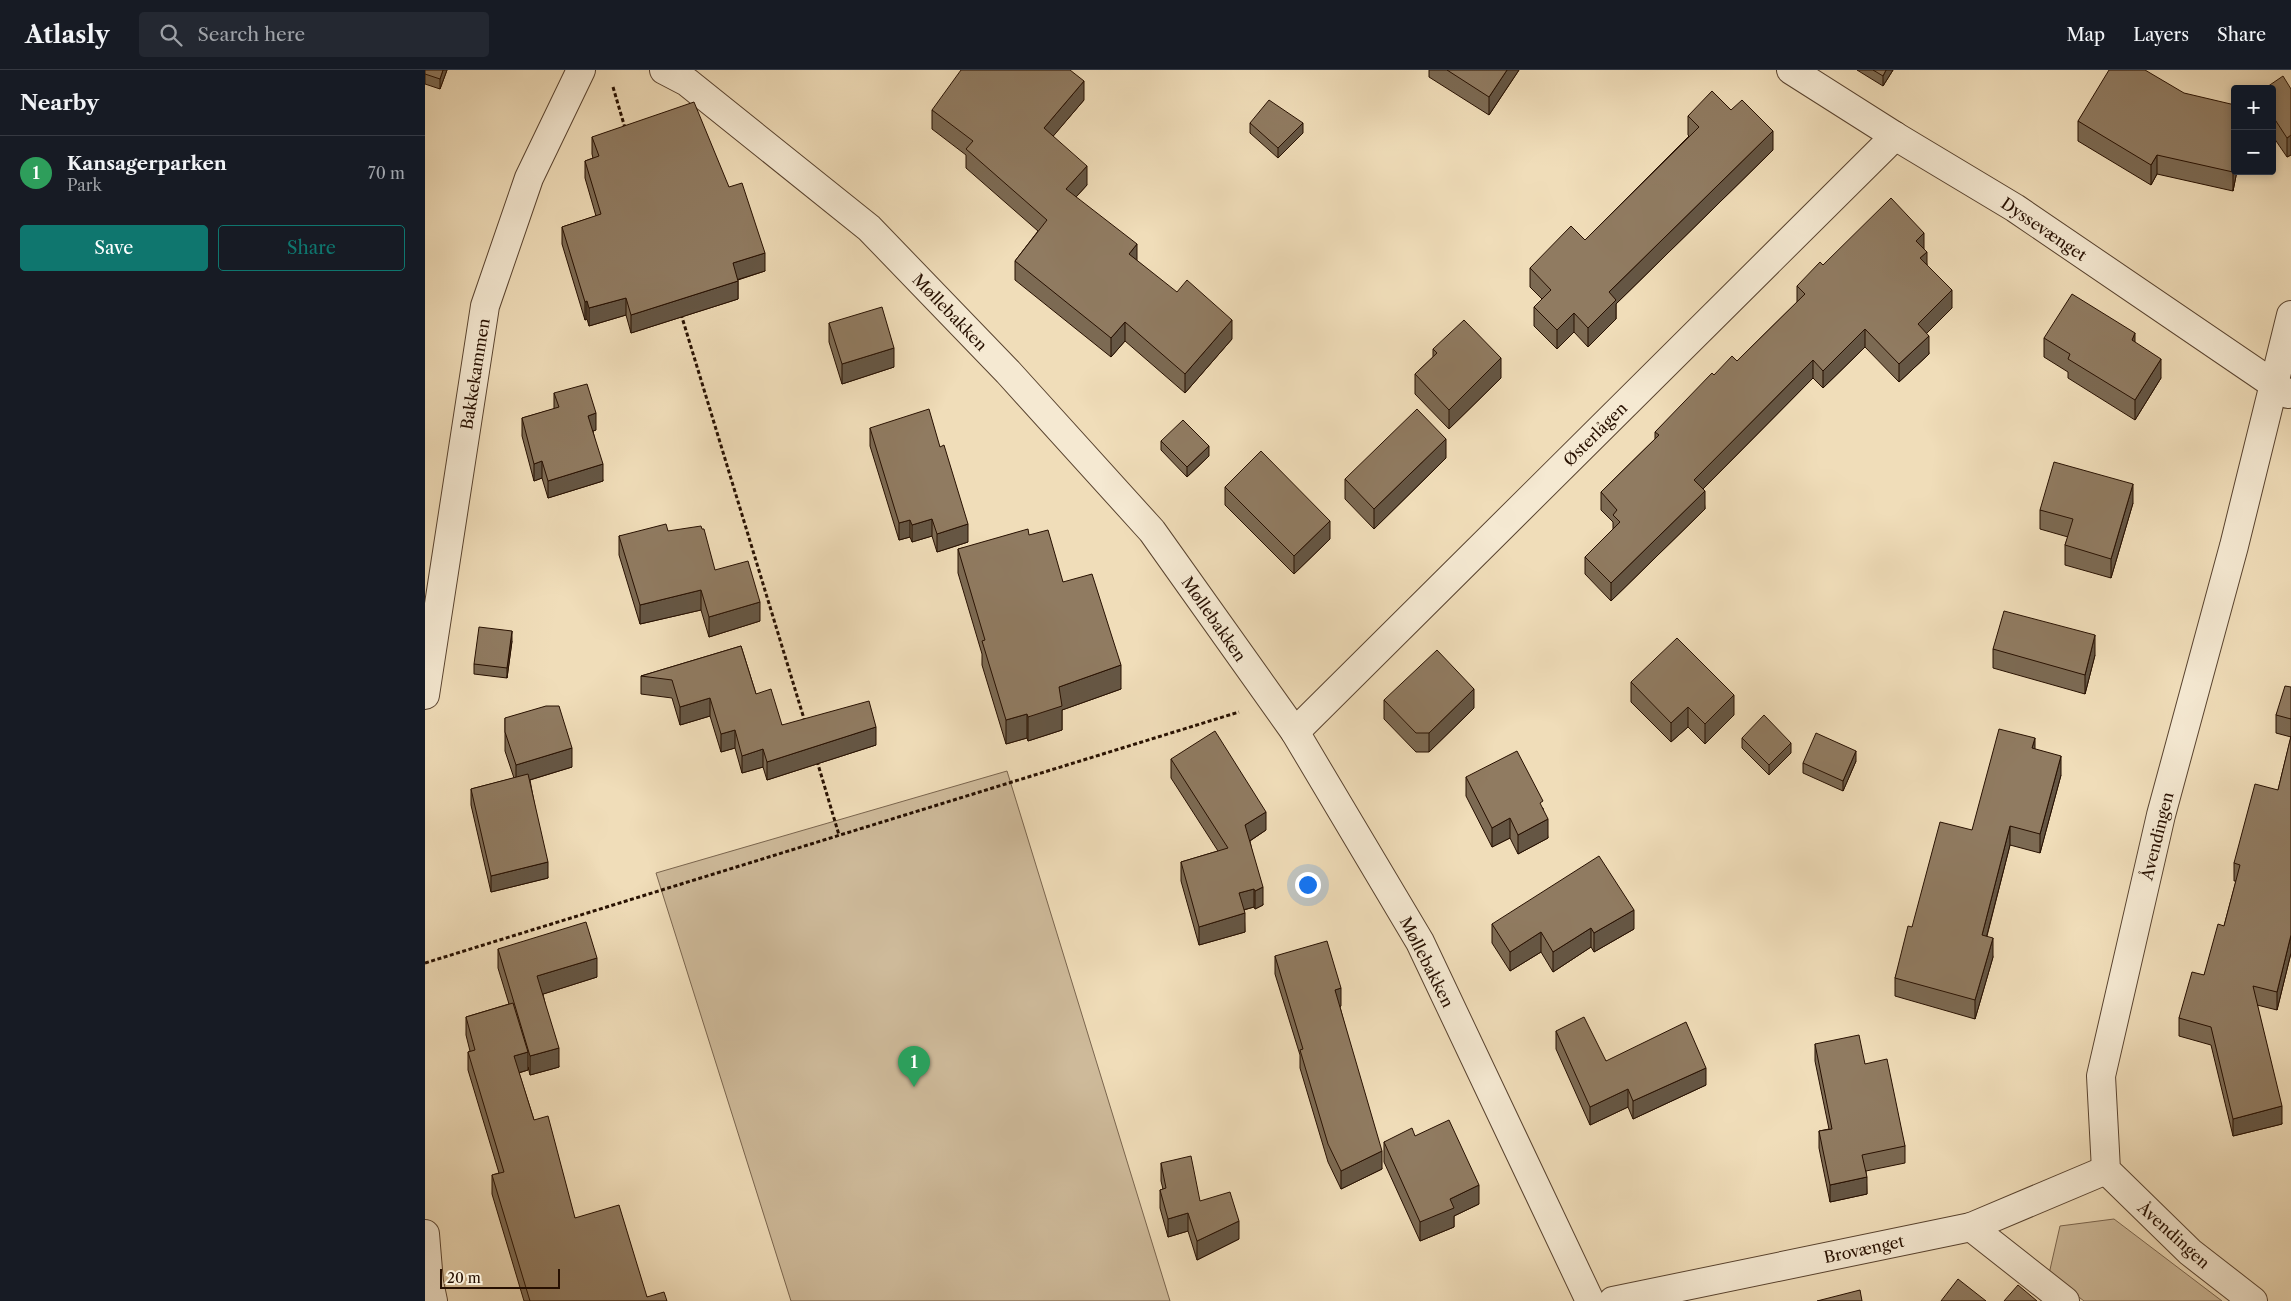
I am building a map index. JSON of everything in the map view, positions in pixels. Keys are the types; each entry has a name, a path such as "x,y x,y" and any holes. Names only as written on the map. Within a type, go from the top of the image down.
{"street":[{"name":"Bakkekammen","path":"425,695 485,306 529,178 581,70"},
{"name":"Møllebakken","path":"664,70 687,82 869,228 975,338 1152,531 1295,732 1420,942 1590,1301"},
{"name":"Dyssevænget","path":"1791,70 1895,136 2015,208 2283,390"},
{"name":"Østerlågen","path":"1295,732 1895,136"},
{"name":"Åvendingen","path":"2253,1301 2190,1252 2106,1170 2101,1076 2161,815 2234,546 2283,390 2291,315"},
{"name":"Brovænget","path":"1613,1301 1971,1227 2106,1170"},
{"path":"1971,1227 2065,1301"},
{"path":"425,1234 429,1282 433,1301"}],"path":[{"path":"611,80 628,137"},
{"path":"680,309 807,730"},
{"path":"425,963 1272,702"},
{"path":"816,758 839,835"}],"shaded area":[{"path":"1007,771 1170,1301 791,1301 656,873"},
{"path":"2114,1219 2222,1301 2084,1301 2049,1274 2060,1226"}],"building":[{"path":"425,70 443,70 440,79 425,74"},
{"path":"961,70 1070,70 1084,81 1044,128 1087,166 1066,189 1137,244 1129,254 1177,292 1187,280 1232,320 1185,374 1125,322 1111,338 1015,261 1047,220 966,149 973,141 932,110"},
{"path":"1447,70 1507,70 1489,97"},
{"path":"1873,70 1886,70 1883,76"},
{"path":"2109,70 2145,70 2184,93 2231,104 2231,172 2157,155 2151,165 2078,121"},
{"path":"2283,76 2291,89 2291,135 2287,138 2276,121 2276,85 2270,85"},
{"path":"1712,91 1731,110 1742,100 1773,131 1609,292 1616,300 1588,328 1574,313 1557,330 1534,307 1551,290 1530,268 1571,226 1585,240 1699,127 1688,116"},
{"path":"1269,100 1303,123 1278,148 1250,123"},
{"path":"694,102 729,187 742,183 765,253 733,263 738,281 631,315 626,298 589,308 587,301 585,302 562,227 601,214 585,161 599,156 592,137"},
{"path":"1891,198 1924,233 1916,241 1927,252 1920,258 1952,290 1918,324 1929,336 1899,364 1865,329 1823,371 1813,360 1694,480 1705,491 1611,583 1585,557 1620,522 1613,515 1617,510 1601,492 1659,435 1655,432 1712,373 1714,375 1732,356 1737,361 1805,294 1797,286 1820,262 1823,265"},
{"path":"2072,294 2135,333 2132,340 2161,359 2135,400 2068,359 2070,354 2044,338"},
{"path":"882,307 894,348 842,364 829,323"},
{"path":"1464,320 1501,358 1449,410 1415,374 1437,353 1433,349"},
{"path":"587,384 596,413 588,416 603,464 548,481 542,461 534,464 522,418 559,407 554,393"},
{"path":"929,409 940,447 944,445 968,524 937,534 932,519 912,525 910,520 899,523 870,428"},
{"path":"1417,409 1446,439 1374,509 1345,479"},
{"path":"1183,420 1209,446 1187,467 1161,441"},
{"path":"1261,451 1330,521 1294,556 1225,487"},
{"path":"2054,462 2133,484 2111,559 2065,545 2073,519 2040,510"},
{"path":"666,524 668,531 701,526 704,529 715,570 748,561 760,602 709,617 701,590 640,605 619,536"},
{"path":"1028,529 1029,535 1048,530 1063,582 1092,574 1121,665 1059,687 1062,706 1028,717 1027,714 1006,720 982,641 985,640 958,549"},
{"path":"2004,611 2095,635 2085,675 1993,649"},
{"path":"479,627 512,631 507,668 474,664"},
{"path":"1677,638 1734,695 1705,724 1688,707 1671,723 1631,682"},
{"path":"741,646 756,694 771,689 782,725 869,701 876,727 767,762 763,749 742,756 735,730 721,734 710,698 680,707 672,680 641,676"},
{"path":"1437,650 1474,689 1429,733 1416,733 1384,700"},
{"path":"2285,686 2291,687 2291,719 2276,715"},
{"path":"546,706 559,706 572,748 516,765 505,732 505,718"},
{"path":"1764,715 1791,743 1769,765 1742,738"},
{"path":"1999,729 2035,738 2032,748 2061,756 2040,834 2010,826 1982,935 1993,938 1975,1000 1895,978 1908,926 1912,927 1940,822 1972,830"},
{"path":"1215,731 1266,812 1245,825 1263,887 1255,891 1254,889 1239,893 1245,913 1199,927 1181,862 1228,848 1171,759"},
{"path":"1816,733 1856,751 1843,781 1803,763"},
{"path":"2291,736 2291,935 2277,992 2253,986 2282,1106 2233,1119 2211,1027 2179,1018 2192,972 2204,975 2218,924 2224,926 2240,865 2234,863 2255,784 2278,790"},
{"path":"1517,751 1543,801 1540,803 1548,819 1518,835 1510,818 1492,828 1466,777"},
{"path":"528,774 548,862 491,876 471,789"},
{"path":"1599,856 1634,910 1594,933 1591,928 1553,952 1541,932 1510,952 1492,924"},
{"path":"586,922 597,958 537,976 559,1048 530,1056 498,949"},
{"path":"1327,941 1341,988 1335,990 1382,1151 1341,1171 1328,1144 1300,1050 1303,1049 1275,956"},
{"path":"513,1003 528,1052 514,1056 534,1120 548,1116 575,1218 619,1205 647,1297 664,1292 667,1301 530,1301 492,1175 504,1172 468,1052 475,1050 466,1017"},
{"path":"1584,1017 1606,1061 1686,1022 1706,1068 1633,1101 1628,1089 1590,1107 1556,1031"},
{"path":"1859,1035 1865,1064 1887,1059 1905,1146 1862,1155 1867,1177 1830,1185 1819,1131 1832,1129 1815,1044"},
{"path":"1449,1120 1479,1185 1450,1199 1454,1208 1420,1222 1384,1142 1412,1128 1415,1136"},
{"path":"1191,1156 1200,1201 1230,1192 1239,1221 1197,1241 1188,1213 1168,1219 1160,1190 1166,1188 1161,1163"},
{"path":"1958,1279 1986,1301 1941,1301"},
{"path":"2018,1285 2037,1301 2004,1301"},
{"path":"1860,1290 1862,1301 1817,1301"}],"place":[{"name":"Kansagerparken","path":"914,1087"}]}
